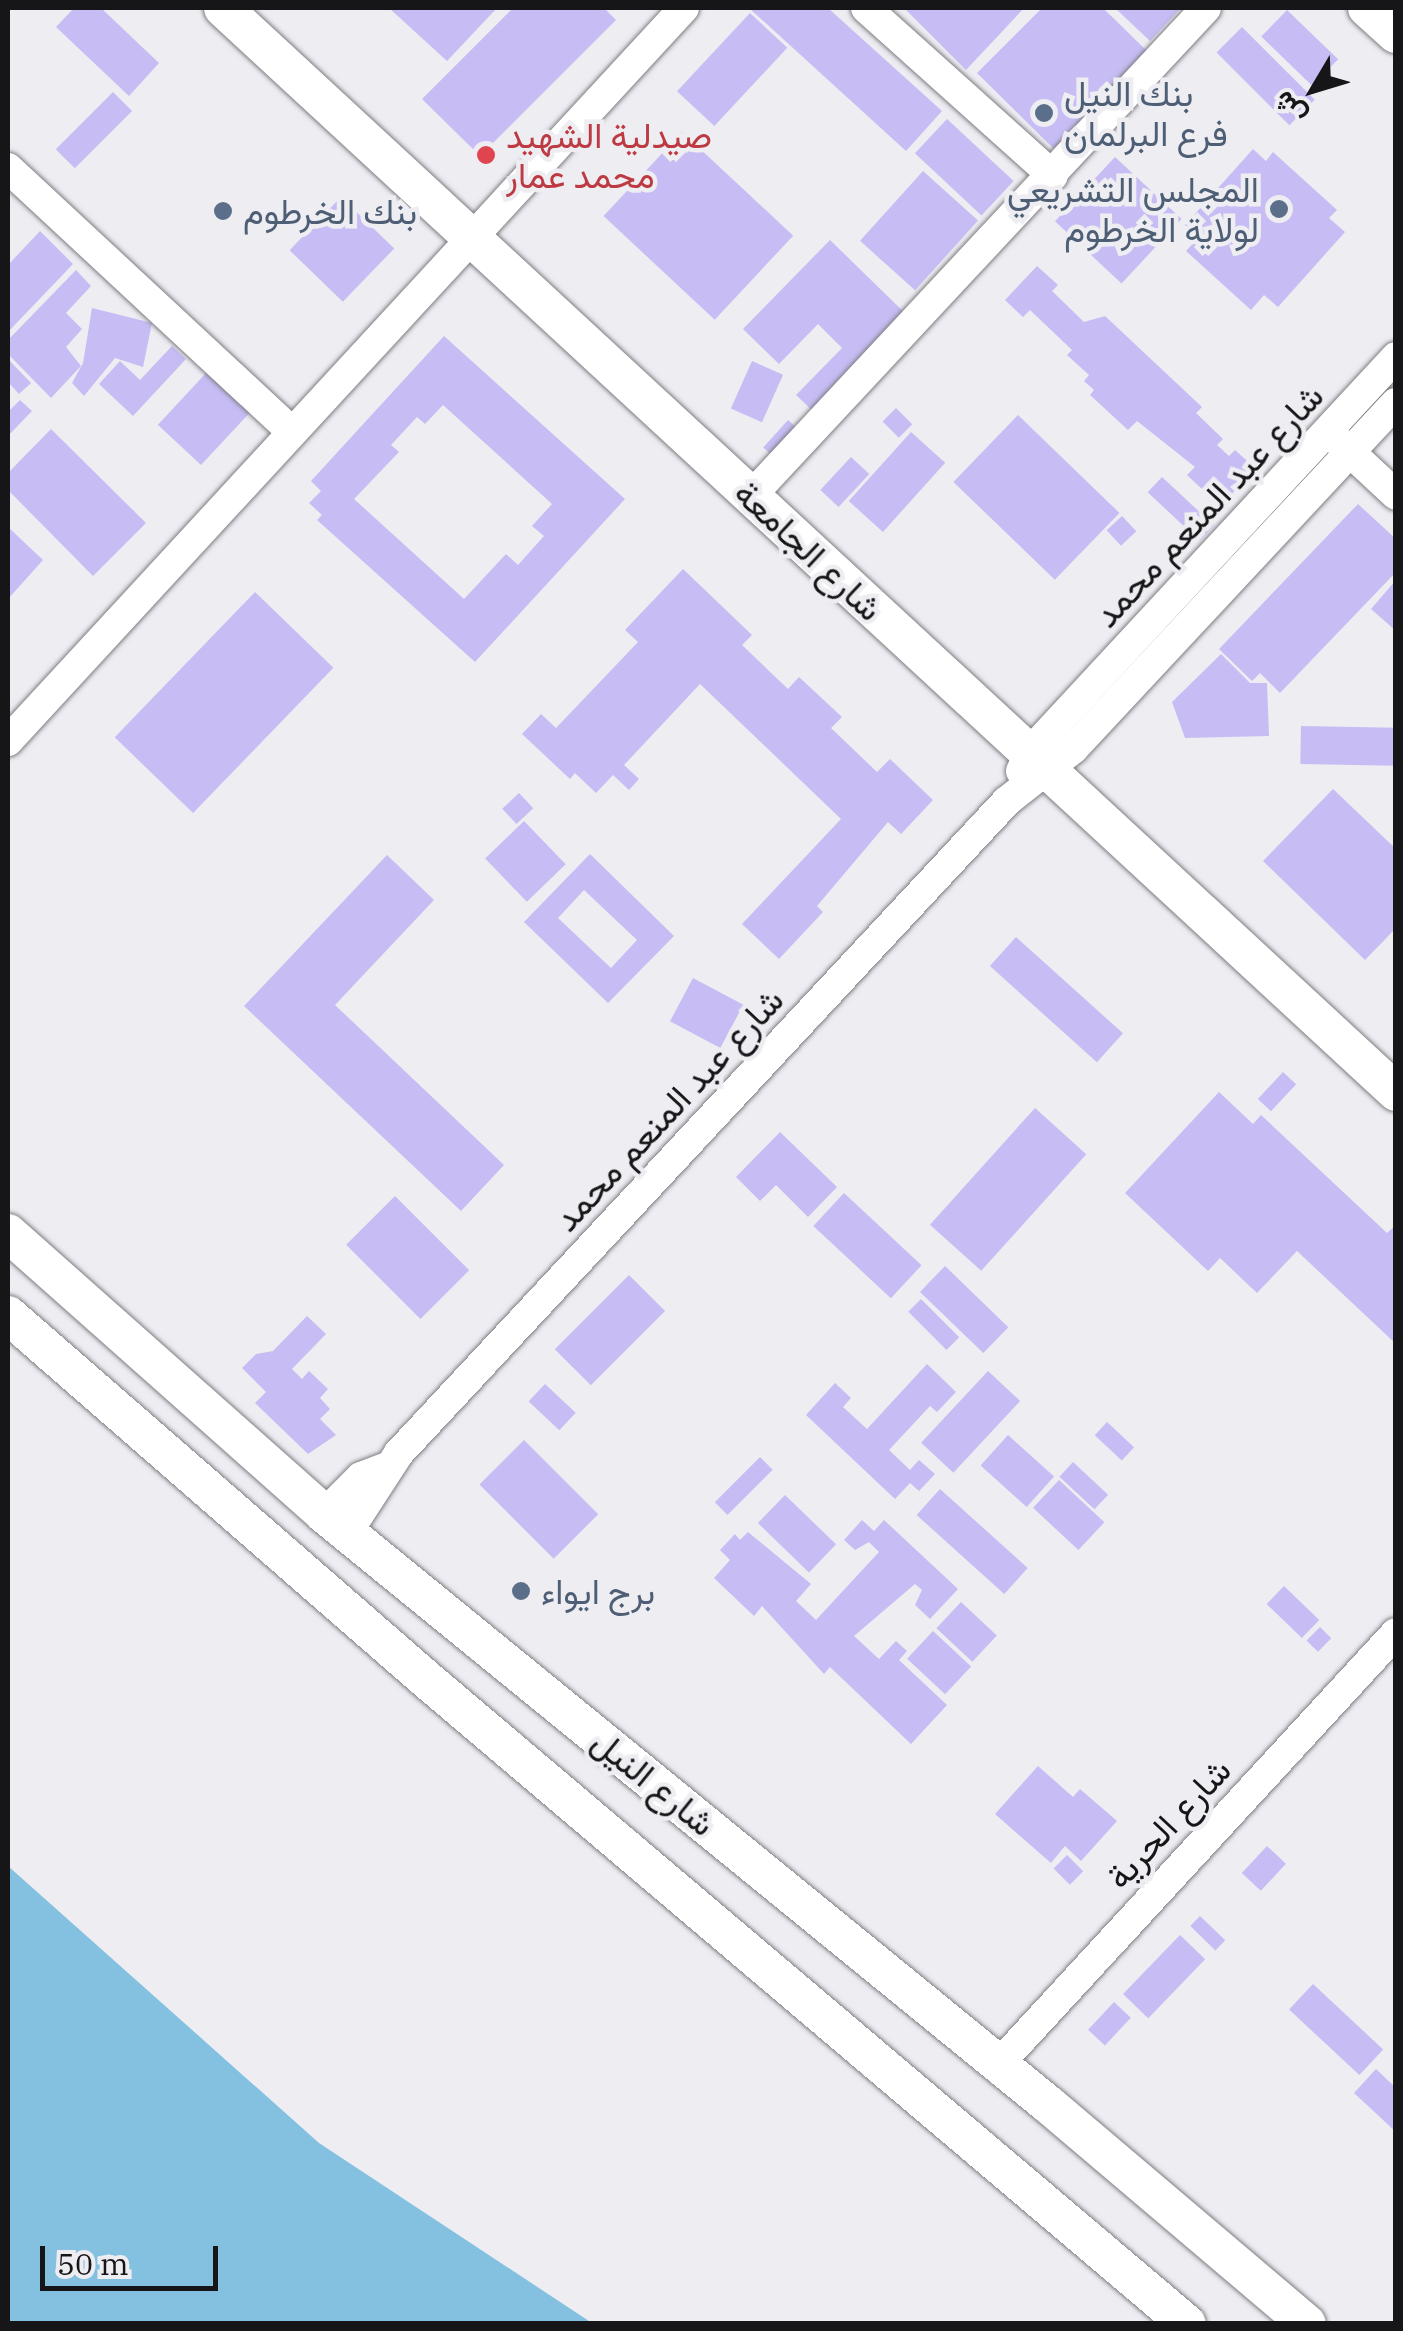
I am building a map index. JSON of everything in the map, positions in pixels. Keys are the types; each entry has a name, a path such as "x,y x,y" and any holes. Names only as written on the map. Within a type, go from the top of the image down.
{"main road":[{"name":"شارع الجامعة","path":"223,8 1040,763 1392,1082"},
{"path":"1367,8 1396,34"},
{"name":"شارع النيل","path":"8,1233 336,1524 998,2064 1307,2324"},
{"path":"20,1326 44,1301 85,1304"},
{"name":"شارع النيل","path":"20,1326 1186,2324"}],"street":[{"path":"866,8 1053,176"},
{"path":"751,496 1206,8"},
{"path":"8,741 470,236 668,13"},
{"path":"8,168 291,430"},
{"name":"شارع عبد المنعم محمد","path":"336,1524 379,1490 385,1468 1007,801 1396,357"},
{"name":"شارع عبد المنعم محمد","path":"1040,763 1396,403"},
{"path":"1328,431 1396,495"},
{"name":"شارع الحرية","path":"998,2064 1396,1633"}],"water":[{"path":"8,1866 319,2143 592,2323 8,2323"}],"building":[{"path":"74,8 101,8 159,63 129,96 56,27"},
{"path":"389,8 497,8 447,61"},
{"path":"513,8 604,8 616,20 480,156 422,99"},
{"path":"749,8 828,8 942,111 906,151"},
{"path":"904,8 1024,8 966,70"},
{"path":"1042,8 1103,8 1151,55 1056,151 977,73"},
{"path":"1115,8 1181,8 1150,41"},
{"path":"1287,10 1338,59 1312,86 1261,37"},
{"path":"750,13 787,48 714,126 677,91"},
{"path":"1242,27 1315,100 1289,125 1217,52"},
{"path":"113,92 132,111 75,168 56,149"},
{"path":"947,119 1014,181 981,215 915,153"},
{"path":"682,132 793,236 715,320 604,216"},
{"path":"1253,149 1266,161 1273,152 1337,210 1329,218 1345,232 1278,307 1264,295 1251,310 1186,251 1199,237 1185,225"},
{"path":"1115,157 1182,219 1122,283 1055,221"},
{"path":"923,171 978,221 915,290 860,241"},
{"path":"341,197 394,248 343,302 290,250"},
{"path":"40,231 73,264 8,332 8,265"},
{"path":"830,240 910,318 816,414 796,395 842,348 818,324 779,364 743,329"},
{"path":"1037,266 1058,285 1052,291 1084,322 1105,316 1202,407 1196,413 1223,439 1217,445 1229,456 1235,450 1256,469 1220,506 1187,475 1195,467 1137,421 1128,430 1090,395 1094,390 1084,381 1089,375 1067,355 1072,350 1030,310 1023,317 1005,300"},
{"path":"76,270 91,286 66,313 82,329 66,347 81,366 51,398 8,354 8,340"},
{"path":"92,308 152,323 143,367 115,358 84,396 72,383 83,363"},
{"path":"444,336 625,499 475,662 317,520 322,515 309,503 321,491 311,481","holes":["443,405 552,504 532,526 544,536 518,565 506,554 464,599 354,499 399,452 391,445 417,417 425,424"]},
{"path":"172,346 186,359 133,416 99,384 120,361 140,380"},
{"path":"8,359 31,383 19,394 8,382"},
{"path":"752,361 783,375 762,422 731,409"},
{"path":"207,372 250,412 201,465 158,425"},
{"path":"20,400 32,411 8,436 8,412"},
{"path":"896,408 912,424 899,438 883,421"},
{"path":"1018,415 1119,513 1055,580 953,482"},
{"path":"788,420 798,429 773,456 763,447"},
{"path":"51,429 146,523 93,576 8,490 8,473"},
{"path":"911,432 945,463 883,532 849,501"},
{"path":"851,457 869,474 839,507 820,490"},
{"path":"1162,477 1214,525 1200,541 1148,492"},
{"path":"1358,504 1396,539 1396,572 1280,693 1260,673 1252,681 1219,649"},
{"path":"1122,516 1136,531 1121,546 1107,530"},
{"path":"8,527 43,560 8,599"},
{"path":"683,569 752,635 742,645 788,689 799,677 842,717 831,728 877,772 890,759 933,800 901,834 888,822 817,906 823,912 779,959 742,924 841,819 700,684 624,765 639,779 629,790 613,775 596,793 575,773 570,779 522,734 541,714 556,728 638,642 625,630"},
{"path":"1396,580 1396,631 1371,609"},
{"path":"255,592 333,668 193,813 115,737"},
{"path":"1221,654 1250,683 1267,683 1269,736 1185,738 1172,702"},
{"path":"1301,726 1396,728 1395,766 1300,764"},
{"path":"1333,789 1396,849 1396,928 1365,960 1263,861"},
{"path":"519,793 533,808 517,824 502,809"},
{"path":"524,821 566,864 527,902 485,859"},
{"path":"590,854 674,936 608,1003 524,922","holes":["584,890 637,940 611,968 558,918"]},
{"path":"387,855 434,900 335,1005 504,1165 461,1211 244,1006"},
{"path":"1016,937 1123,1033 1097,1062 990,966"},
{"path":"693,978 743,1005 720,1048 670,1021"},
{"path":"1283,1072 1296,1084 1271,1111 1258,1099"},
{"path":"1219,1092 1253,1124 1261,1115 1387,1233 1396,1225 1396,1344 1297,1251 1257,1293 1220,1258 1208,1271 1125,1193"},
{"path":"1035,1108 1086,1154 981,1271 930,1225"},
{"path":"780,1132 837,1187 808,1217 776,1185 760,1201 736,1177"},
{"path":"844,1193 922,1265 891,1298 813,1226"},
{"path":"395,1196 469,1270 420,1319 346,1245"},
{"path":"945,1266 1008,1327 983,1353 920,1292"},
{"path":"629,1275 665,1311 591,1385 555,1349"},
{"path":"921,1299 959,1337 946,1350 908,1312"},
{"path":"307,1316 326,1334 292,1369 302,1379 309,1371 328,1389 320,1398 330,1409 320,1419 336,1435 308,1454 255,1403 266,1392 242,1368 256,1354 273,1351"},
{"path":"927,1364 956,1392 937,1412 930,1406 889,1450 910,1470 919,1460 935,1474 919,1491 910,1483 895,1499 806,1415 835,1383 851,1398 843,1407 867,1429"},
{"path":"988,1371 1020,1401 953,1473 921,1443"},
{"path":"545,1384 576,1413 559,1430 529,1402"},
{"path":"1107,1422 1134,1447 1122,1460 1095,1435"},
{"path":"1008,1435 1054,1476 1027,1507 981,1465"},
{"path":"524,1440 598,1514 554,1559 479,1485"},
{"path":"760,1457 773,1470 727,1515 715,1502"},
{"path":"1073,1462 1108,1495 1094,1509 1059,1477"},
{"path":"1059,1480 1104,1522 1078,1550 1033,1508"},
{"path":"940,1489 1028,1568 1004,1594 917,1515"},
{"path":"785,1495 836,1544 809,1572 758,1523"},
{"path":"862,1520 874,1531 884,1520 958,1589 930,1619 915,1605 922,1590 915,1584 854,1636 879,1659 896,1641 907,1651 899,1660 947,1705 911,1744 830,1667 824,1674 762,1606 754,1616 714,1578 730,1560 720,1550 735,1534 740,1540 748,1532 811,1584 796,1601 816,1620 879,1552 869,1542 855,1550 844,1540"},
{"path":"1284,1586 1319,1620 1302,1638 1267,1604"},
{"path":"961,1602 997,1635 972,1662 936,1628"},
{"path":"1320,1627 1331,1638 1318,1652 1307,1640"},
{"path":"933,1631 971,1666 945,1694 907,1659"},
{"path":"1038,1766 1073,1797 1080,1789 1117,1821 1081,1861 1065,1846 1051,1863 995,1814"},
{"path":"1267,1846 1286,1864 1261,1891 1242,1873"},
{"path":"1067,1855 1083,1871 1070,1885 1054,1868"},
{"path":"1200,1916 1225,1940 1215,1950 1190,1926"},
{"path":"1180,1935 1205,1959 1148,2018 1123,1994"},
{"path":"1313,1984 1383,2049 1359,2075 1289,2010"},
{"path":"1114,2002 1131,2018 1105,2045 1088,2030"},
{"path":"1376,2069 1396,2088 1396,2132 1354,2093"}],"place":[{"name":"بنك النيل فرع البرلمان","path":"1044,113"},
{"name":"صيدلية الشهيد محمد عمار","path":"486,155"},
{"name":"المجلس التشريعي لولاية الخرطوم","path":"1279,209"},
{"name":"بنك الخرطوم","path":"223,211"},
{"name":"برج ايواء","path":"521,1591"}]}
